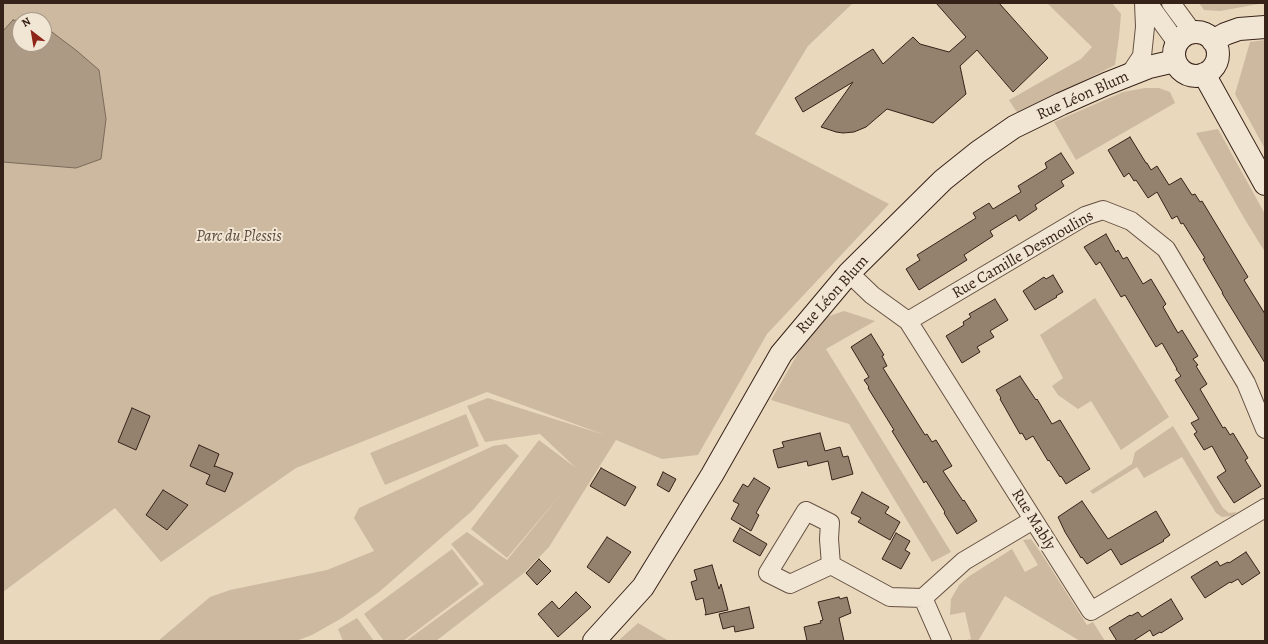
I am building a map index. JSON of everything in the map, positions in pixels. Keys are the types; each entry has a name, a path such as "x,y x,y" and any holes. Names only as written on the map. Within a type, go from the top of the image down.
{"street":[{"path":"1130,74 1142,56 1145,27 1144,3"},
{"path":"1148,3 1182,45"},
{"path":"1172,3 1182,45 1178,68 1183,73 1197,76 1210,71 1214,66 1218,54 1213,41 1208,36 1201,33 1182,45"},
{"path":"1213,41 1225,34 1239,29 1265,27"},
{"name":"Rue Léon Blum","path":"594,641 643,587 712,475 781,354 849,273 943,180 978,152 1014,127 1068,101 1149,67 1182,45"},
{"path":"1204,74 1265,184"},
{"name":"Rue Camille Desmoulins","path":"908,321 1085,216 1103,210 1131,221 1166,249 1246,383 1265,429"},
{"name":"Rue Mably","path":"849,273 872,295 908,321 1091,611 1265,508"},
{"path":"831,565 890,597 923,598 964,561 1033,520"},
{"path":"923,598 942,641"}],"green space":[{"name":"Parc du Plessis","path":"3,3 853,3 808,46 755,134 889,204 767,334 698,455 662,459 616,440 549,547 524,573 436,641 406,641 484,584 451,544 467,532 507,560 561,494 507,558 471,529 539,440 576,468 540,434 485,442 467,406 488,398 605,435 487,392 296,468 161,562 115,508 3,592"},
{"path":"1047,3 1112,3 1121,14 1115,65 1018,114 1009,100 1081,59 1092,47"},
{"path":"1199,3 1264,3 1220,11 1204,10"},
{"path":"1265,40 1265,149 1235,94 1250,42"},
{"path":"1145,88 1159,88 1170,92 1175,103 1076,160 1054,122 1123,92"},
{"path":"1218,129 1265,214 1265,252 1196,133"},
{"path":"1095,298 1169,417 1121,450 1091,401 1078,409 1058,395 1052,386 1063,378 1040,335"},
{"path":"844,311 875,321 826,349 951,552 932,562 849,424 771,400 809,334 826,317"},
{"path":"466,414 479,446 385,485 370,453"},
{"path":"1173,426 1223,508 1229,513 1237,512 1232,516 1222,517 1216,513 1182,457 1144,478 1137,467 1093,494 1090,491 1132,464 1135,452"},
{"path":"506,444 519,456 472,511 379,592 342,618 312,635 296,641 158,641 210,597 230,590 327,570 374,551 354,518 359,508 493,446"},
{"path":"1031,539 1087,625 1093,622 1105,641 1080,641 1005,596 978,641 962,641 971,639 965,612 950,615 951,599 959,585 968,577 1012,549 1025,572 1038,565 1023,540"},
{"path":"452,549 479,584 403,641 384,641 364,614"},
{"path":"357,618 374,641 343,641 338,629"},
{"path":"638,623 669,641 618,641"}],"shaded area":[{"path":"12,21 12,52 52,52 52,32 99,70 106,119 101,159 76,168 3,162 3,31"}],"building":[{"path":"936,3 999,3 1048,58 1013,92 977,50 960,66 966,94 933,123 887,109 866,127 854,132 836,132 821,127 853,82 803,112 795,98 873,49 883,64 913,37 920,44 949,52 966,37"},
{"path":"1130,137 1151,170 1157,166 1169,185 1181,178 1192,195 1195,194 1200,202 1202,201 1248,277 1244,280 1265,314 1265,363 1222,293 1203,259 1205,258 1183,223 1181,224 1177,216 1172,219 1157,192 1148,198 1136,180 1134,181 1129,173 1124,177 1108,150"},
{"path":"1061,153 1074,173 1061,181 1064,186 1035,205 1037,209 1019,221 1016,215 990,231 993,236 964,255 967,260 919,290 906,269 920,260 917,255 976,218 973,213 989,203 993,209 1021,192 1018,186 1047,168 1045,163"},
{"path":"1106,234 1116,252 1118,250 1123,259 1127,257 1143,284 1151,279 1166,304 1163,307 1178,333 1182,330 1198,356 1193,359 1198,365 1196,366 1207,384 1200,389 1223,428 1225,427 1230,435 1233,433 1248,458 1245,460 1261,486 1234,503 1217,477 1226,471 1212,446 1204,450 1194,434 1197,432 1191,423 1199,419 1175,380 1181,376 1162,343 1156,347 1125,295 1121,297 1100,262 1096,265 1084,247"},
{"path":"1053,275 1063,292 1035,310 1023,291 1044,277 1046,279"},
{"path":"995,299 1008,320 990,331 994,337 977,347 980,352 962,363 946,336 964,325 963,322 971,317 969,314"},
{"path":"871,334 884,355 882,356 887,366 883,368 925,435 927,434 932,442 936,440 952,466 943,471 977,521 957,534 926,481 924,483 892,431 894,430 864,380 869,377 851,347"},
{"path":"1020,376 1036,400 1037,399 1052,424 1060,420 1090,469 1066,484 1049,460 1048,461 1033,436 1026,440 1022,433 1020,434 996,390"},
{"path":"132,408 150,416 136,450 118,442"},
{"path":"820,433 825,451 840,447 843,457 848,456 853,474 832,480 828,461 808,466 807,461 778,468 773,450 784,447 782,442"},
{"path":"199,445 219,454 214,467 215,466 233,473 225,492 206,484 210,475 190,466"},
{"path":"601,468 636,487 625,506 590,486"},
{"path":"663,472 676,479 669,492 657,485"},
{"path":"754,478 770,488 756,513 759,515 751,531 731,519 739,504 733,501 743,484 748,487"},
{"path":"163,490 188,505 167,530 146,515"},
{"path":"862,492 889,507 885,513 900,522 890,540 858,522 861,518 851,513"},
{"path":"1082,501 1108,539 1156,511 1170,535 1163,540 1164,541 1121,565 1111,549 1087,564 1082,557 1081,558 1065,532 1058,517"},
{"path":"740,528 767,544 760,556 733,541"},
{"path":"896,533 910,541 905,550 910,553 901,569 882,559"},
{"path":"607,537 631,552 609,583 587,567"},
{"path":"1246,552 1260,573 1242,585 1238,579 1231,583 1230,582 1205,598 1191,577 1217,561 1220,566 1228,562 1229,563"},
{"path":"539,559 551,571 537,585 526,573"},
{"path":"712,565 719,589 721,584 728,610 705,615 706,613 703,598 696,600 691,582 697,580 694,570"},
{"path":"576,592 591,607 558,637 538,614 552,601 559,609"},
{"path":"839,597 840,599 847,597 851,613 839,618 844,641 807,641 804,627 821,623 820,621 823,620 818,602"},
{"path":"1171,599 1183,619 1161,633 1160,632 1153,636 1150,630 1133,641 1117,641 1109,628 1130,615 1131,616 1138,612 1142,617"},
{"path":"749,607 754,628 735,632 734,626 723,629 719,614"}]}
